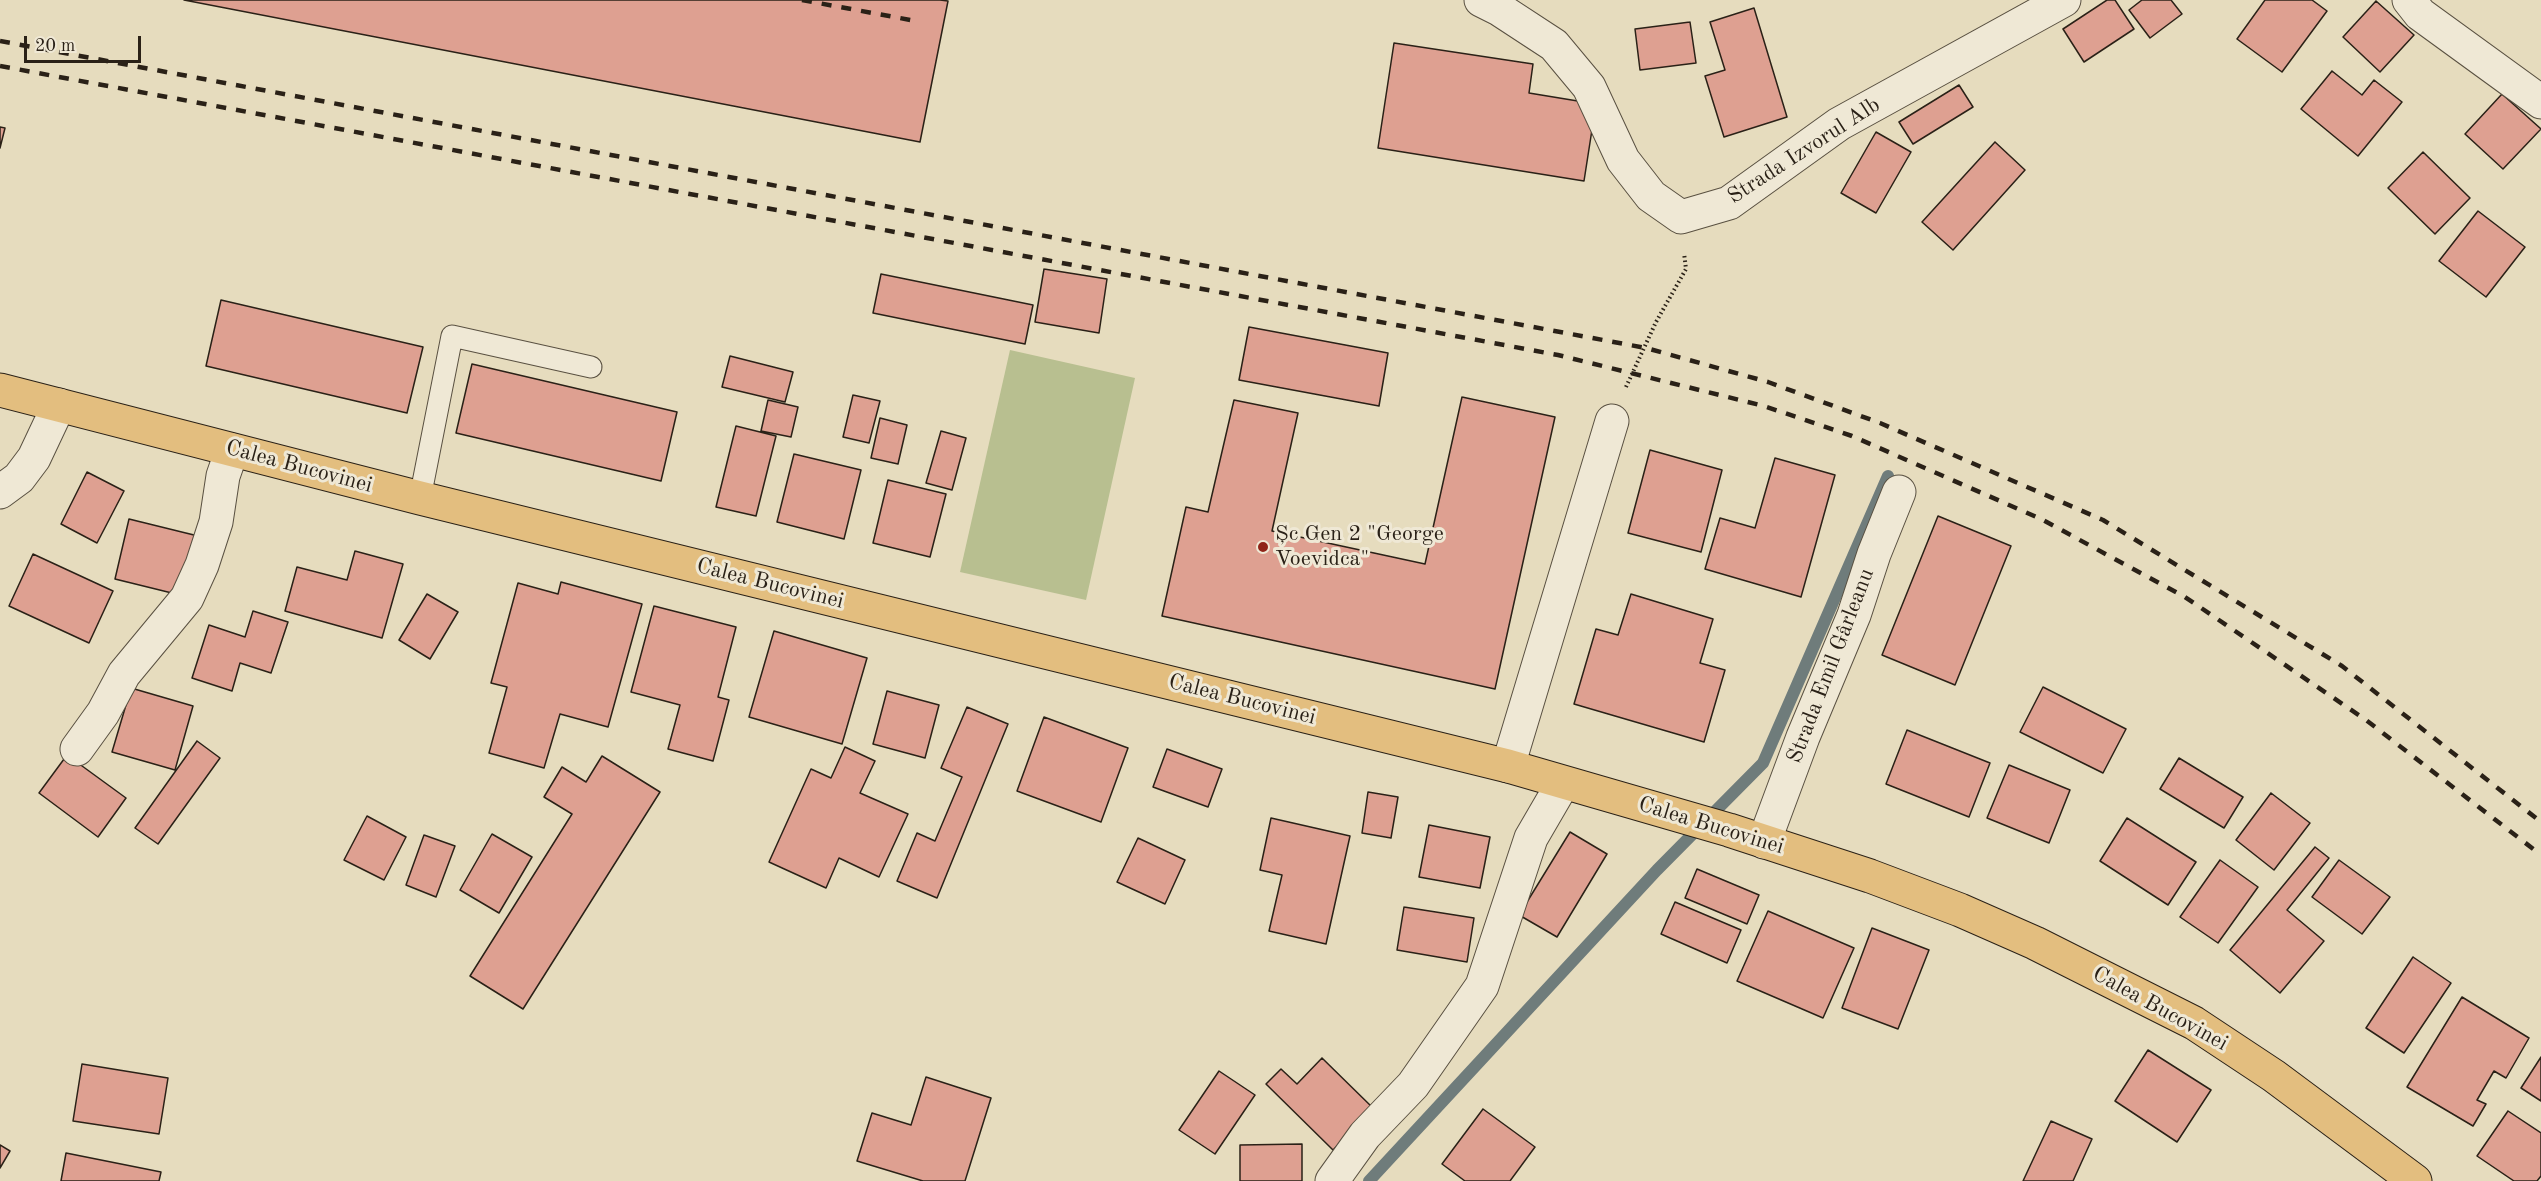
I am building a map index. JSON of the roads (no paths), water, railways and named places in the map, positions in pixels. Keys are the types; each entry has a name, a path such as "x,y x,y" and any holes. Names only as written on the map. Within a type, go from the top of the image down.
{"highway":[{"name":"Calea Bucovinei","path":"0,390 420,498 1508,766 1729,830 1960,910 2124,986 2194,1023 2266,1071 2415,1181"}],"street":[{"name":"Strada Izvorul Alb","path":"1481,0 1554,45 1589,87 1623,160 1651,196 1681,218 1729,203 1839,124 2064,0"},
{"path":"2409,0 2420,14 2541,102"},
{"path":"0,492 18,478 34,458 59,405"},
{"path":"1508,766 1612,421"},
{"path":"77,748 103,713 124,675 187,598 202,565 216,522 223,476 232,450"},
{"name":"Strada Emil Gârleanu","path":"1764,842 1803,737 1854,615 1874,554 1899,492"},
{"path":"1332,1181 1365,1135 1413,1085 1482,986 1531,838 1563,783"}],"lane":[{"path":"420,498 452,336 591,367"}],"waterway":[{"path":"1369,1181 1657,870 1763,763 1888,476"}],"railway":[{"path":"802,0 916,21"},
{"path":"0,41 1646,348 1768,382 1880,423 2103,520 2342,666 2541,822"},
{"path":"0,66 1558,355 1764,406 1852,436 2041,519 2185,597 2366,720 2541,855"}],"place":[{"name":"Șc Gen 2 \"George Voevidca\"","path":"1263,547"}]}
